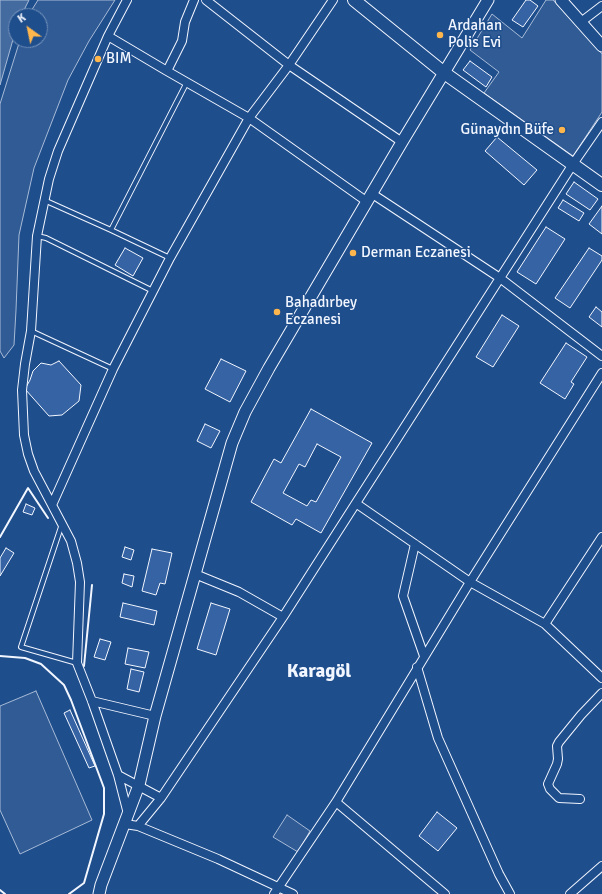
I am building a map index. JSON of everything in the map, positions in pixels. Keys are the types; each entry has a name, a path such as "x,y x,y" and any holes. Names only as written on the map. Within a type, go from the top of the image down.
{"main road":[{"path":"99,894 101,885 139,785 155,716 232,443 269,368 443,72 488,0"},
{"path":"561,0 602,46"},
{"path":"358,1 443,72 602,186"}],"street":[{"path":"127,0 108,36 58,151 44,200 37,236 31,331 22,390 24,435 28,454 34,471 62,522 77,562 80,582 77,663 118,775 126,819 138,826 218,859 276,890 292,894"},
{"path":"167,71 182,41 185,22 194,0"},
{"path":"206,0 289,65 402,142"},
{"path":"52,505 113,369 170,258 249,118 289,65 332,0"},
{"path":"581,22 602,6"},
{"path":"108,36 249,118 369,197 500,278 602,356"},
{"path":"138,826 161,798 284,617 573,164 602,122"},
{"path":"276,890 336,802 417,667 602,373"},
{"path":"357,504 470,582 545,624 602,678"},
{"path":"545,624 602,537"},
{"path":"415,544 403,596 424,656"},
{"path":"195,574 239,592 284,617"},
{"path":"417,667 438,738 499,874 510,894"},
{"path":"580,799 559,798 550,789 548,784 557,764 559,742 581,715 602,693"},
{"path":"92,701 155,716"},
{"path":"118,775 161,798"},
{"path":"336,802 445,894"},
{"path":"570,894 602,866"}],"lane":[{"path":"111,230 187,82"},
{"path":"44,200 170,258"},
{"path":"37,236 46,238 152,291"},
{"path":"31,331 113,369"},
{"path":"62,522 21,647 77,663"}],"shaded area":[{"path":"0,0 29,0 25,8 8,8 8,48 11,48 0,85"},
{"path":"38,0 115,0 89,41 68,80 34,168 19,235 14,345 4,358 0,351 0,104 18,48 48,48 48,8 33,8"},
{"path":"546,0 553,0 602,54 602,112 573,156 484,93 499,72 470,50 492,14 522,38"},
{"path":"36,691 92,820 20,854 0,810 0,706"},
{"path":"287,815 310,831 298,852 273,837"}],"building":[{"path":"526,0 530,0 538,6 523,27 512,20"},
{"path":"470,61 492,77 486,87 463,70"},
{"path":"497,137 537,170 524,185 485,151"},
{"path":"574,182 598,199 590,210 566,194"},
{"path":"563,200 584,213 579,221 558,208"},
{"path":"602,206 602,234 589,224"},
{"path":"546,227 565,239 536,284 517,272"},
{"path":"125,248 143,258 133,276 115,265"},
{"path":"589,248 602,256 602,260 570,308 555,298"},
{"path":"596,307 602,312 602,327 589,317"},
{"path":"502,315 519,326 493,367 476,357"},
{"path":"566,343 587,357 571,382 574,384 565,399 540,383"},
{"path":"221,359 246,371 230,402 205,389"},
{"path":"59,361 81,385 79,401 62,415 49,416 25,389 33,371 41,363 51,365"},
{"path":"311,409 372,443 321,533 296,519 292,525 251,502 274,459 281,463","holes":["317,444 341,457 316,502 311,500 307,506 283,493 299,464 305,467"]},
{"path":"205,424 220,431 211,448 197,441"},
{"path":"26,504 35,508 32,515 23,512"},
{"path":"125,547 134,550 131,560 122,557"},
{"path":"6,548 14,553 0,576 0,558"},
{"path":"152,549 172,553 165,584 160,583 156,595 142,591"},
{"path":"124,574 134,576 132,587 122,583"},
{"path":"123,603 157,611 154,625 120,617"},
{"path":"211,603 230,609 216,655 197,649"},
{"path":"100,639 111,642 105,660 94,657"},
{"path":"128,648 149,652 145,668 125,664"},
{"path":"131,669 144,672 139,692 127,689"},
{"path":"70,710 95,766 89,768 64,713"},
{"path":"437,812 457,828 438,851 419,836"}],"wall":[{"path":"0,537 28,488 48,518"},
{"path":"84,666 92,585"},
{"path":"0,656 25,658 41,664 64,685 104,788 104,814 84,883 69,894"},
{"path":"0,890 5,894"}],"place":[{"name":"Ardahan Polis Evi","path":"440,35"},
{"name":"BIM","path":"98,59"},
{"name":"Günaydın Büfe","path":"562,130"},
{"name":"Derman Eczanesi","path":"353,253"},
{"name":"Bahadırbey Eczanesi","path":"277,312"}],"district":[{"name":"Karagöl","path":"319,672"}]}
